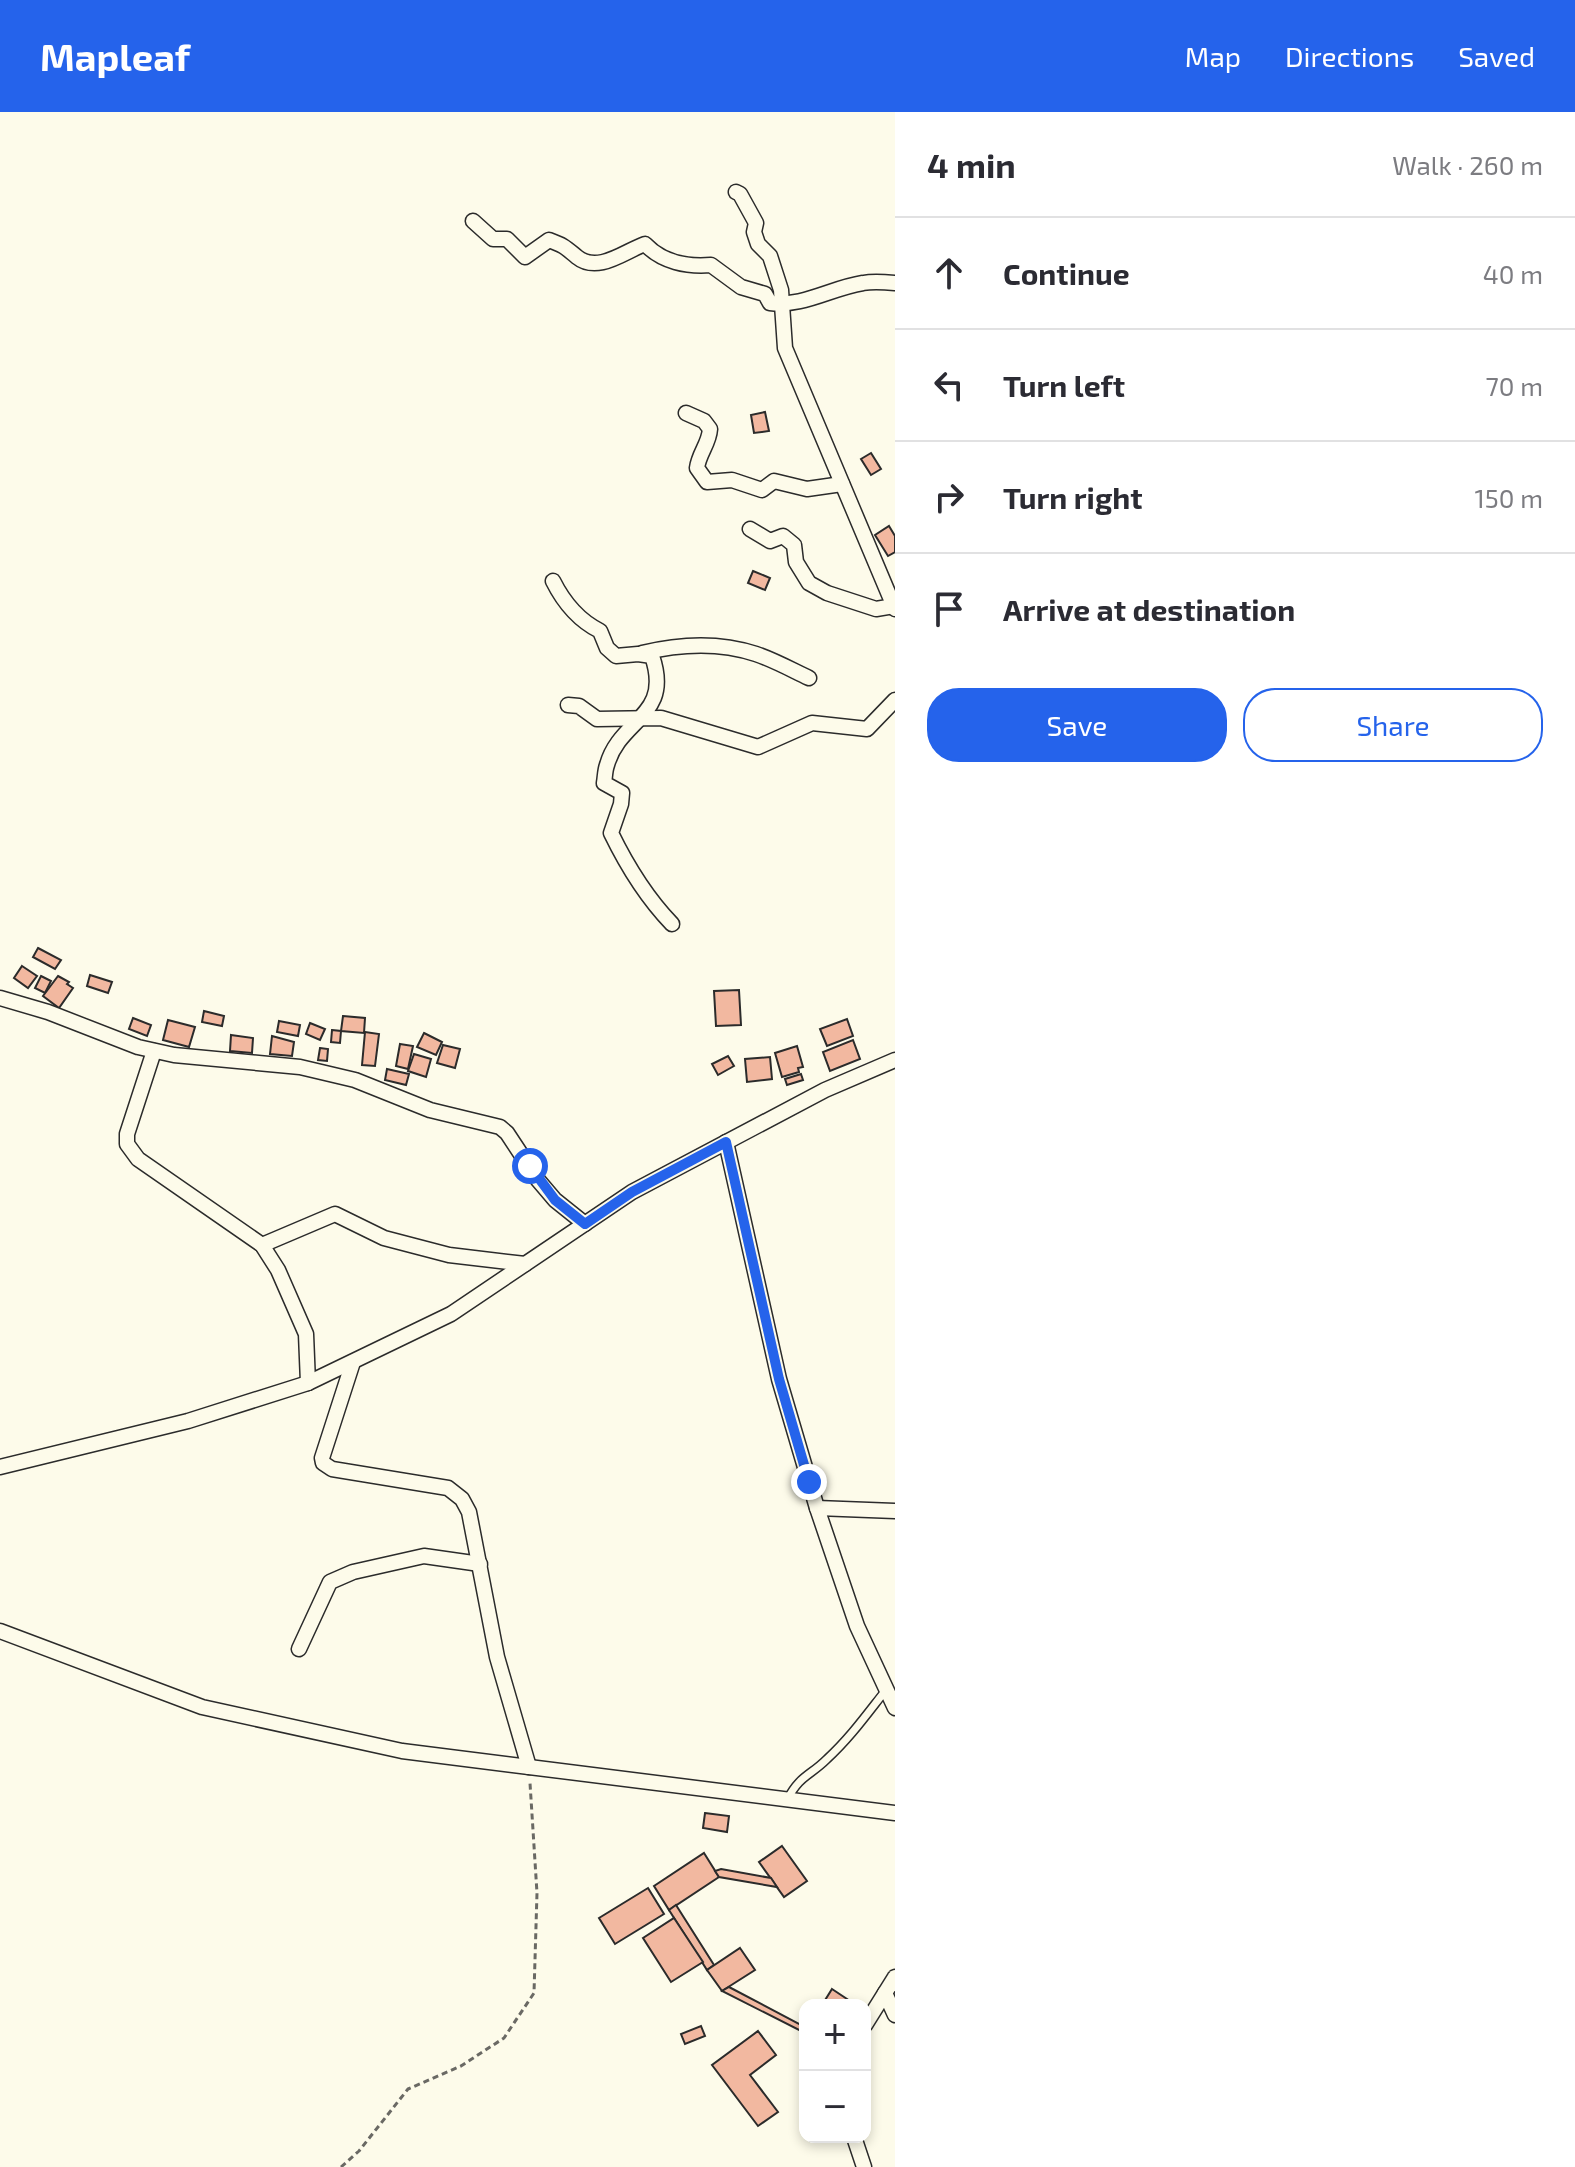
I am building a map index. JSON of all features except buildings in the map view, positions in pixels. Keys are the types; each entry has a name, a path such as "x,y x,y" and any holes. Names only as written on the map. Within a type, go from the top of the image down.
{"street":[{"path":"736,192 756,223 754,232 758,244 770,256 781,290 785,348 894,608 876,609 827,593 809,583 796,562 794,545 783,536 770,541 750,529"},
{"path":"473,221 493,239 507,239 525,257 549,240 572,249 576,257 591,263 609,262 645,244 656,255 691,267 711,265 741,287 765,294 770,303 782,304 863,283 895,283"},
{"path":"686,413 704,421 710,429 709,441 699,455 697,468 707,482 732,480 762,490 774,481 807,489 842,484"},
{"path":"553,581 561,598 582,622 600,631 607,648 616,656 677,645 726,648 756,653 809,678"},
{"path":"638,654 652,656 658,673 651,709 623,737 607,763 604,783 622,793 611,833 639,886 646,889 652,903 672,924"},
{"path":"568,705 579,706 597,719 661,718 758,747 812,723 867,729 895,700"},
{"path":"0,998 48,1012 138,1047 174,1055 300,1067 355,1080 430,1110 500,1127 555,1200 585,1224"},
{"path":"154,1051 127,1134 131,1153 225,1222 262,1245 278,1270 306,1334 308,1383"},
{"path":"0,1467 188,1421 308,1383 451,1314 632,1192 825,1090 895,1060"},
{"path":"726,1142 779,1379 817,1508 857,1626 895,1708"},
{"path":"262,1245 335,1214 384,1238 449,1255 525,1264"},
{"path":"353,1362 323,1463 332,1469 448,1488 457,1493 469,1512 497,1657 529,1767"},
{"path":"817,1508 895,1511"},
{"path":"299,1649 330,1582 353,1572 424,1556 480,1564"},
{"path":"0,1631 202,1707 402,1751 895,1813"},
{"path":"871,2015 895,1977"},
{"path":"885,1993 895,2015"},
{"path":"856,2143 864,2167"}],"lane":[{"path":"787,1800 795,1784 824,1763 856,1730 886,1690"}],"path":[{"path":"341,2167 359,2151 408,2089 461,2066 504,2038 534,1993 537,1893 529,1767"}],"route":[{"path":"530,1166 555,1200 585,1224 632,1192 726,1142 779,1379 809,1482"}]}
